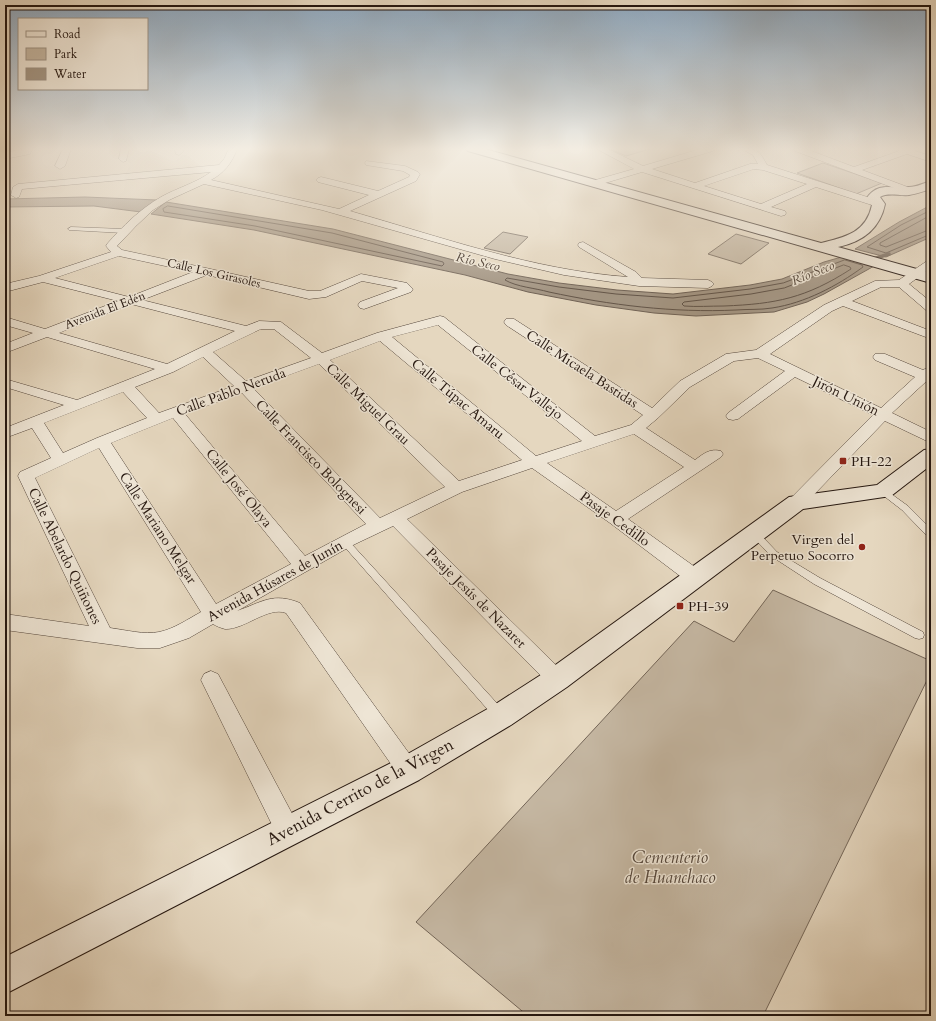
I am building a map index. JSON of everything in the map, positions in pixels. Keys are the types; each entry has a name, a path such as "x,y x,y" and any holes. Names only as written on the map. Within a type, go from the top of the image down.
{"street":[{"path":"118,253 110,246 124,231 159,202 170,197"},
{"path":"272,197 340,212 463,248 558,270 596,277 639,282 708,284"},
{"path":"340,212 376,197"},
{"path":"643,197 931,278"},
{"path":"728,197 781,213"},
{"path":"762,207 785,197"},
{"path":"855,197 879,204"},
{"path":"873,197 872,199 879,204"},
{"path":"822,247 845,241 862,233 877,216 879,204"},
{"path":"583,245 632,274 639,282"},
{"path":"5,288 43,278 118,253"},
{"name":"Calle Los Girasoles","path":"118,253 206,271 309,295 322,294 361,277 403,286 407,289 364,306"},
{"path":"902,284 931,263"},
{"name":"Avenida El Edén","path":"5,349 206,271"},
{"path":"43,278 245,330"},
{"path":"760,354 828,308 879,283 902,284 931,308"},
{"path":"842,301 931,335"},
{"name":"Calle Pablo Neruda","path":"26,476 102,441 176,412 245,388 320,358 382,336 440,320"},
{"name":"Calle César Vallejo","path":"440,320 594,443"},
{"path":"5,321 168,369"},
{"name":"Calle Micaela Bastidas","path":"510,322 653,415"},
{"name":"Calle Miguel Grau","path":"245,330 259,325 277,325 320,358 456,488"},
{"path":"5,433 168,369 245,330"},
{"name":"Calle Túpac Amaru","path":"382,336 534,462"},
{"name":"Calle Francisco Bolognesi","path":"204,351 245,388 378,526"},
{"name":"Jirón Unión","path":"760,354 931,438"},
{"name":"Avenida Húsares de Junín","path":"5,622 138,640 160,640 182,632 214,616 345,542 456,488 636,428 653,415 685,384 701,374 731,357 760,354"},
{"path":"796,502 882,414 927,373 880,358"},
{"path":"733,416 794,371"},
{"path":"5,383 78,404"},
{"path":"126,386 156,420"},
{"name":"Calle José Olaya","path":"176,412 302,565"},
{"path":"35,421 60,460"},
{"path":"636,428 694,467"},
{"name":"Calle Mariano Melgar","path":"102,441 214,616"},
{"path":"616,519 715,454"},
{"path":"796,502 883,491 931,455"},
{"name":"Pasaje Cedillo","path":"534,462 616,519 695,577"},
{"name":"Calle Abelardo Quiñones","path":"26,476 104,636"},
{"name":"Avenida Cerrito de la Virgen","path":"5,976 408,770 501,716 557,679 755,534 796,502"},
{"name":"Pasaje Jesús de Nazaret","path":"395,518 557,679"},
{"path":"214,616 225,621 236,619 276,604 286,605 293,608 408,770"},
{"path":"211,680 288,831"}],"lane":[{"path":"71,229 124,231"},
{"path":"883,491 905,508 931,535"},
{"path":"755,534 774,554 817,581 919,635"},
{"path":"345,542 501,716"}],"green space":[{"path":"503,232 528,237 510,254 484,248"},
{"path":"736,234 769,243 741,264 708,254"},
{"name":"Cementerio de Huanchaco","path":"773,590 931,661 931,672 763,1016 528,1016 416,922 694,621 734,642"}],"water":[{"path":"85,197 157,200 141,212 94,206 5,207 5,199"},
{"path":"166,202 333,229 508,274 559,283 617,290 673,294 750,285 782,279 824,262 845,256 876,265 807,302 774,312 696,316 654,313 596,305 528,292 465,275 254,230 151,214"},
{"path":"931,205 931,237 886,257 855,249 899,222"}],"waterway":[{"name":"Río Seco","path":"873,259 889,254"}],"place":[{"name":"PH-22","path":"843,461"},
{"name":"Virgen del Perpetuo Socorro","path":"862,547"},
{"name":"PH-39","path":"680,606"}]}
